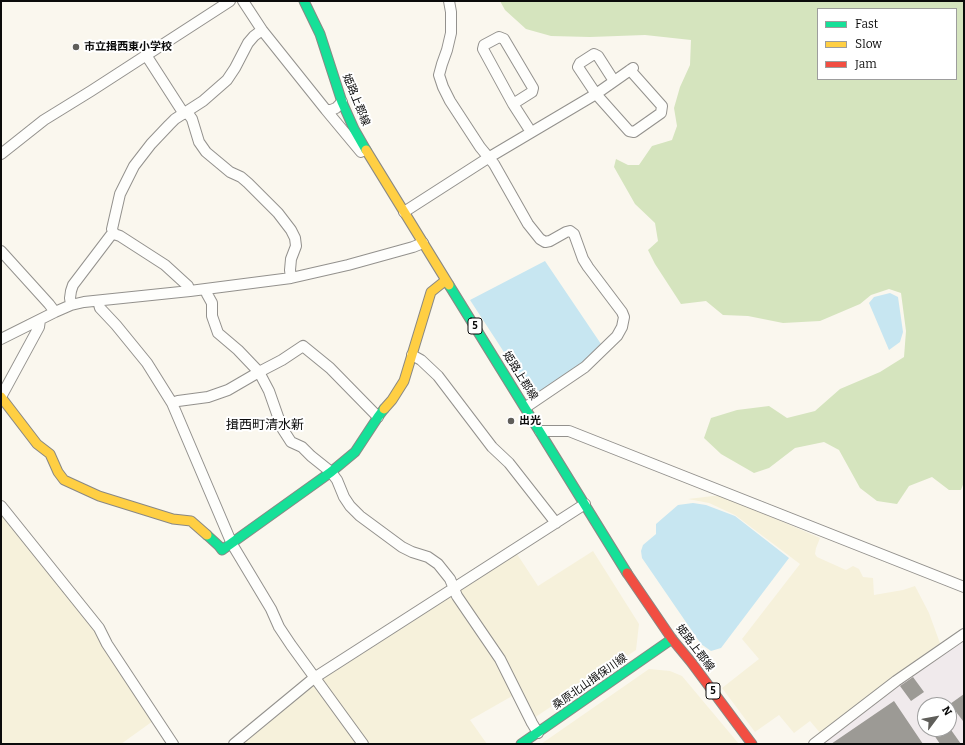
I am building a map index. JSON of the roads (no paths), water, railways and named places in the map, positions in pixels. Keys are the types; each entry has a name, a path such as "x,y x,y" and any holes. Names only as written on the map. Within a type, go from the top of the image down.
{"main road":[{"name":"姫路上郡線","path":"304,1 320,34 342,102 354,129 371,159 526,407 631,579 672,639 752,744"},
{"path":"1,397 37,444 50,454 58,472 64,480 98,496 173,519 191,521 222,550 331,472 355,452 404,381 431,292 446,280"},
{"name":"桑原北山揖保川線","path":"521,744 672,639"}],"street":[{"path":"1,154 44,120 230,1"},
{"path":"243,1 262,30 326,110 363,155 371,159"},
{"path":"449,1 451,12 451,33 439,75 450,101 480,147 494,164 528,224 540,239 546,242 566,232 570,231 574,234 583,259 624,316 622,327 617,336 585,366 526,407"},
{"path":"114,234 112,229 120,194 134,166 150,144 175,119 203,101 226,80 235,68 248,43 262,30"},
{"path":"513,104 532,92 533,88 504,39 499,37 484,45 483,49 513,104 531,132"},
{"path":"404,212 488,158 596,94 631,69 662,106 661,113 634,132 629,131 596,94 578,67 580,63 594,54 598,56 614,81"},
{"path":"146,56 168,91 192,119 199,142 206,152 230,172 241,177 248,183 278,213 291,230 295,238 296,246 291,259 291,278"},
{"path":"326,110 336,108 342,102"},
{"path":"114,234 120,236 165,265 188,286 190,291"},
{"path":"71,306 70,298 73,285 111,235 114,234"},
{"path":"1,339 55,312 84,302 190,291 291,278 348,265 423,243"},
{"path":"1,251 55,312"},
{"path":"206,289 212,302 212,316 218,333 238,350 259,372 282,428 291,442 302,447 331,472 337,480 347,502 360,516 402,547 428,557 438,564 450,579 457,596 500,659 538,733"},
{"path":"98,301 100,308 116,325 147,364 172,402 232,544 271,609 279,627 314,678 363,744"},
{"path":"1,397 39,327 40,320"},
{"path":"172,402 178,400 208,398 228,390 282,360 303,346 330,368 378,417"},
{"path":"412,355 421,360 438,376 492,447 509,464 556,523"},
{"path":"540,431 569,431 964,587"},
{"path":"234,744 314,678 585,504"},
{"path":"1,506 100,628 107,644 173,744"},
{"path":"814,744 896,681 964,634"}],"water":[{"path":"545,261 601,344 581,364 540,391 533,393 528,389 470,300"},
{"path":"890,293 898,297 903,332 900,342 889,350 869,303 874,297"},
{"path":"693,503 706,505 735,516 789,558 721,648 711,651 701,644 642,558 641,551 643,545 656,534 656,524 678,505"}],"place":[{"name":"市立揖西東小学校","path":"76,47"},
{"name":"出光","path":"511,421"}],"district":[{"name":"揖西町清水新","path":"265,425"}]}
